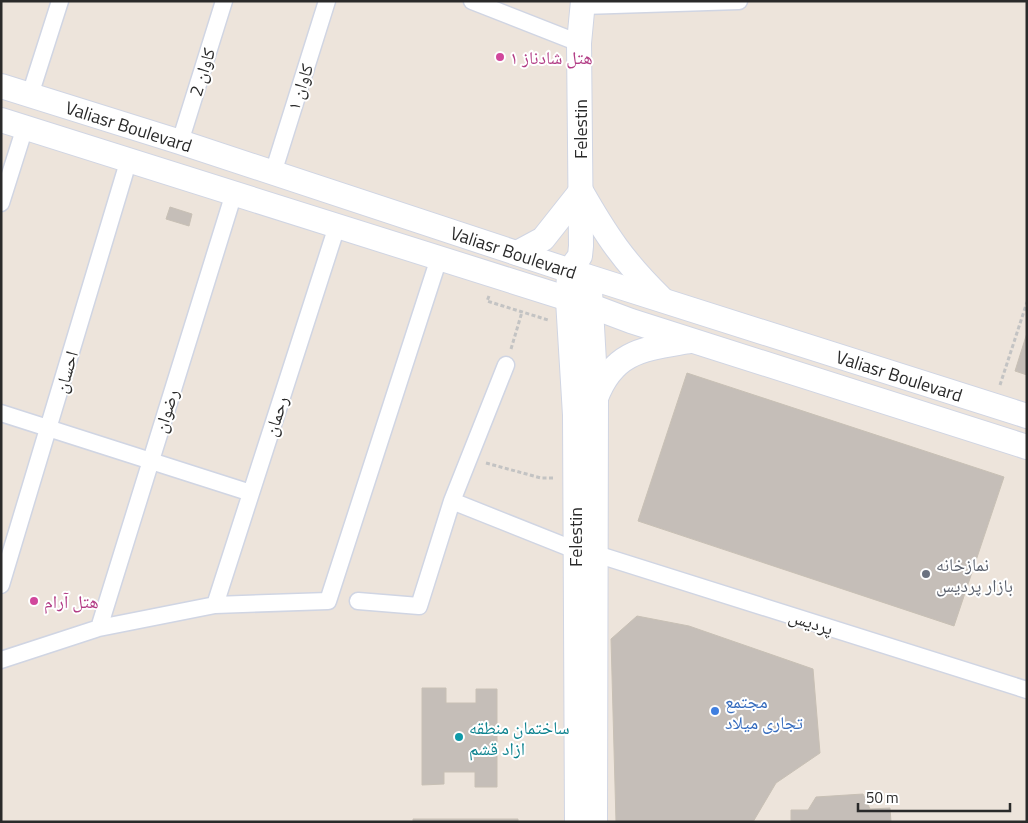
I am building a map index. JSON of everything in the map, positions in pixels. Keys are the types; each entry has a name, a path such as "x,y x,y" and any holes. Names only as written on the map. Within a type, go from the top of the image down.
{"main road":[{"name":"Felestin","path":"583,4 580,43 580,303 575,415 576,477 586,552 595,822"},
{"name":"Valiasr Boulevard","path":"1,86 180,142 517,253 579,268 663,301 1027,416"},
{"name":"Valiasr Boulevard","path":"1,120 129,159 1027,447"},
{"path":"517,253 543,239 581,190 610,242 632,270 663,301"},
{"name":"Felestin","path":"577,822 586,552 596,398 580,303"},
{"path":"596,398 603,379 625,358 650,348 693,340"}],"street":[{"path":"30,95 60,1"},
{"name":"کاوان 2","path":"180,142 224,1"},
{"name":"کاوان ۱","path":"273,173 327,1"},
{"path":"472,1 580,43"},
{"path":"583,4 739,1"},
{"path":"1,203 25,127"},
{"name":"احسان","path":"1,585 7,548 50,429 129,159"},
{"name":"رضوان","path":"99,628 234,194"},
{"name":"رحمان","path":"215,605 337,226"},
{"path":"1,660 99,628 215,605 328,601 439,258"},
{"path":"358,601 418,606 452,501 506,365"},
{"path":"1,414 251,493"},
{"name":"پردیس","path":"452,501 586,552 1027,690"}],"path":[{"path":"994,406 1027,302"},
{"path":"506,365 522,312"},
{"path":"469,458 541,478 576,477"}],"building":[{"path":"170,207 192,214 189,226 166,219"},
{"path":"1027,333 1027,375 1015,371"},
{"path":"687,373 1004,477 954,626 638,521"},
{"name":"مجتمع تجاری میلاد","path":"637,616 689,626 813,669 820,753 776,783 753,822 616,822 611,639"},
{"name":"ساختمان منطقه ازاد قشم","path":"422,688 446,688 446,703 476,703 476,689 497,689 497,787 475,787 475,772 444,772 444,784 422,785"},
{"path":"863,794 870,809 890,808 891,822 791,822 791,810 808,810 816,797"},
{"path":"413,819 518,819 518,822 413,822"}],"place":[{"name":"هتل شادناز ۱","path":"500,57"},
{"name":"نمازخانه بازار پردیس","path":"926,574"},
{"name":"هتل آرام","path":"34,601"},
{"name":"مجتمع تجاری میلاد","path":"715,711"},
{"name":"ساختمان منطقه ازاد قشم","path":"459,737"}]}
